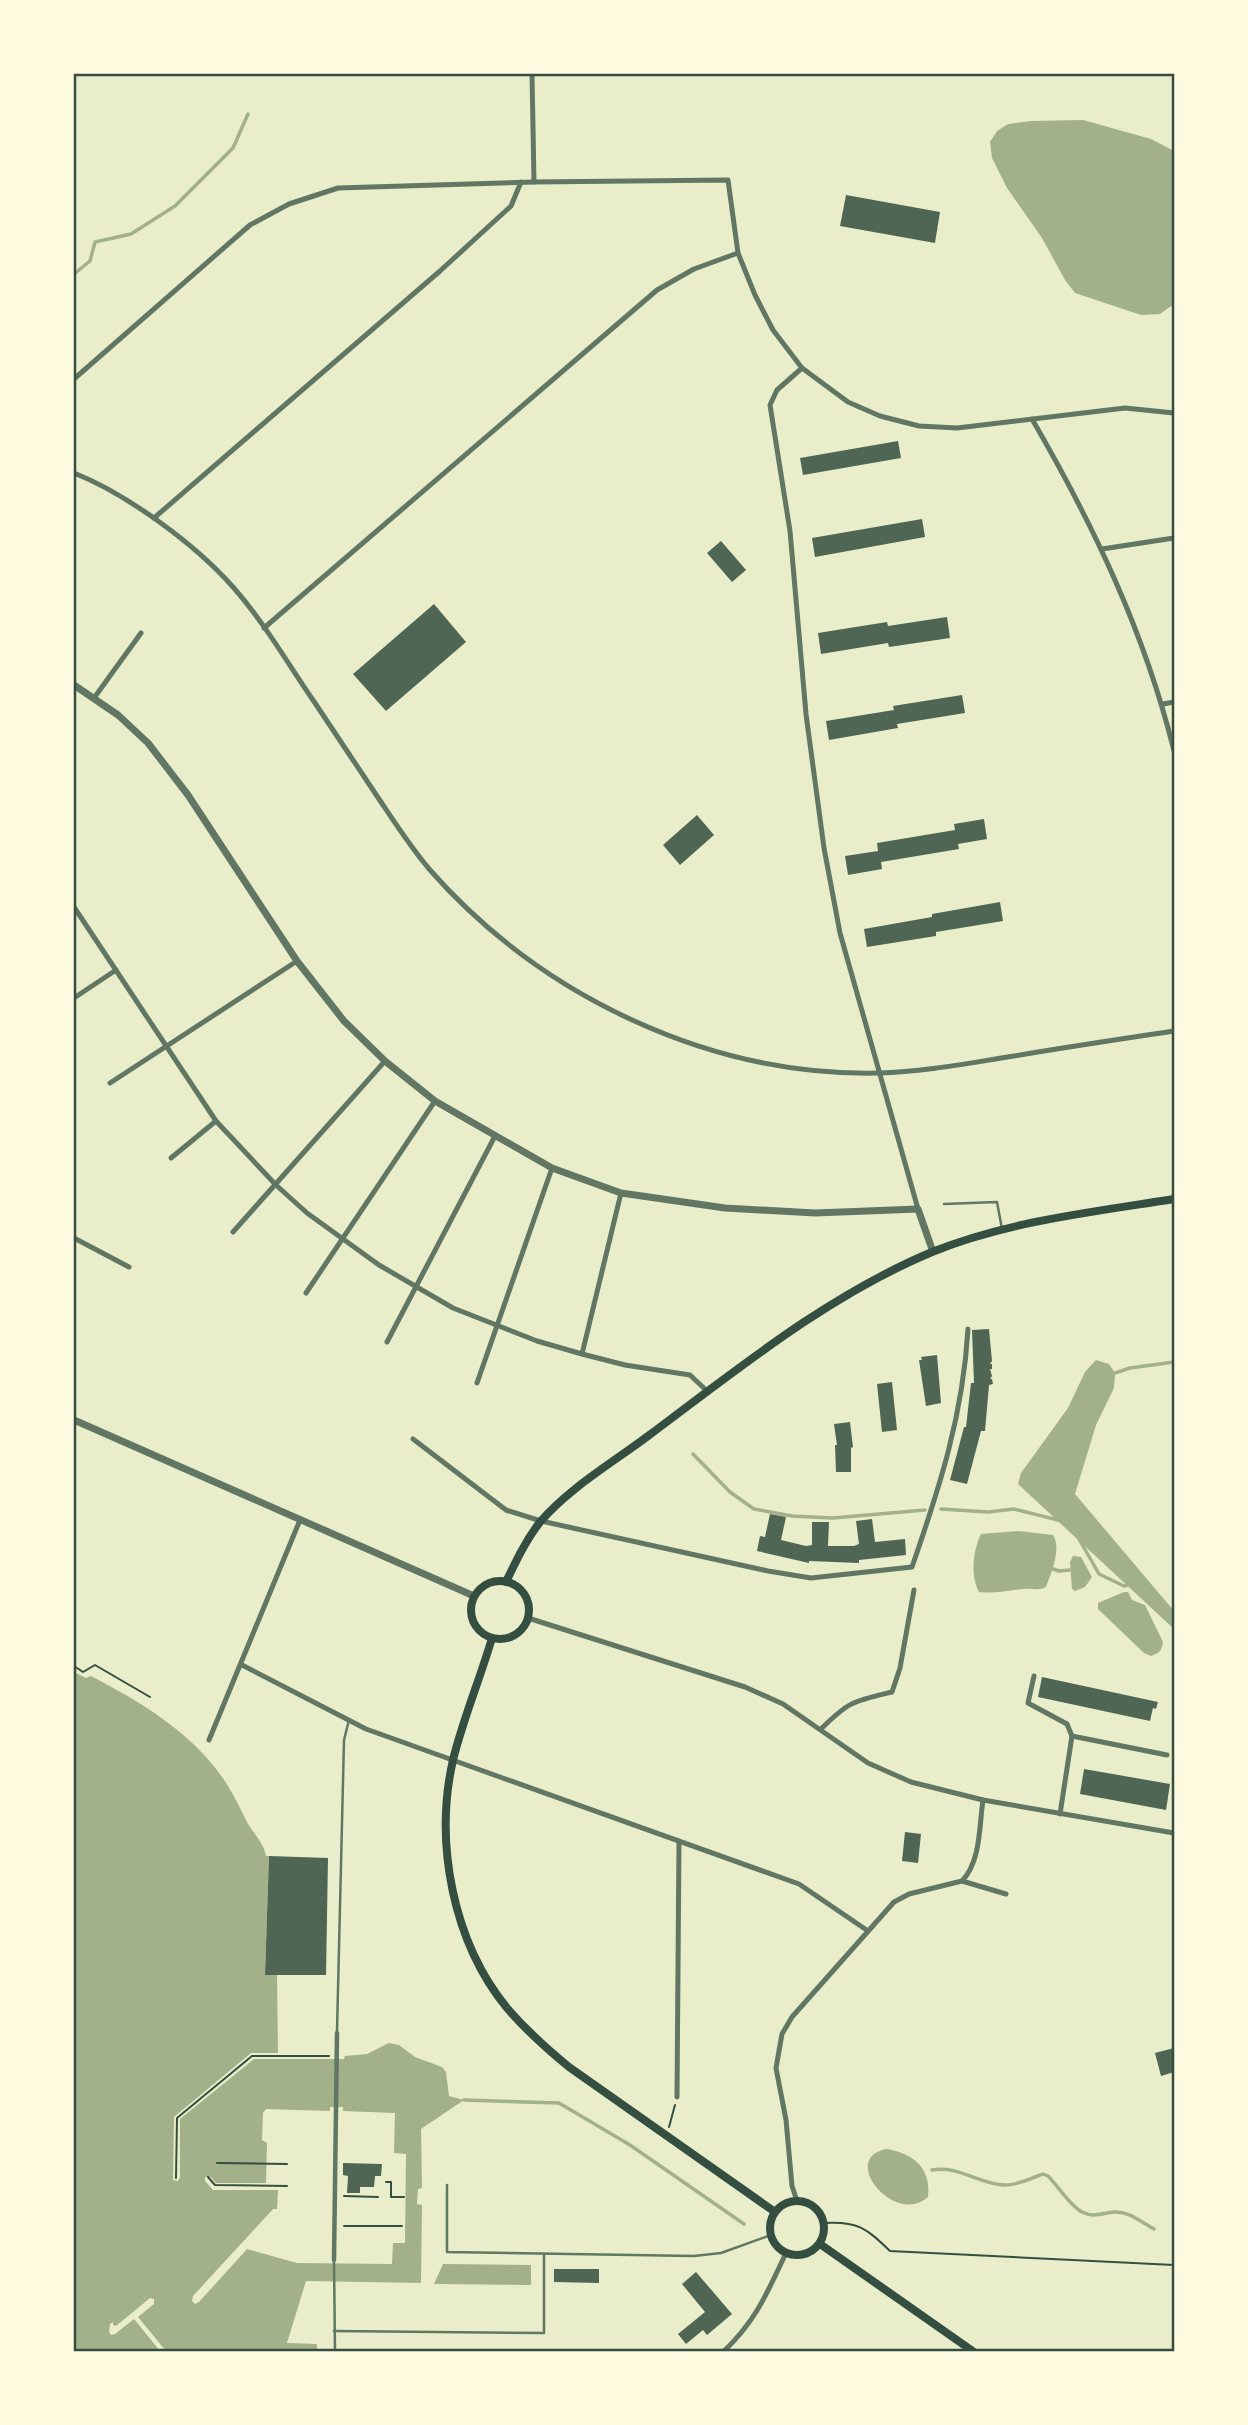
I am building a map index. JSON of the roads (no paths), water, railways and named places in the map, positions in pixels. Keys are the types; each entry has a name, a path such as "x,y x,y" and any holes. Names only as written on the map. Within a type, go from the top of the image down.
{"main road":[{"path":"506,1582 541,1521 567,1497 707,1391 821,1310 869,1282 933,1252 1002,1229 1084,1212 1174,1199"},
{"path":"506,1582 515,1585 527,1600 528,1618 524,1626 510,1637 492,1638 478,1629 473,1621 471,1613 474,1596 488,1584 506,1582"},
{"path":"492,1638 453,1760 447,1807 447,1847 453,1891 463,1929 482,1970 506,2007 537,2041 569,2067 775,2212"},
{"path":"797,2201 811,2204 817,2209 824,2223 820,2244 804,2255 786,2253 779,2249 771,2235 771,2219 775,2212 781,2206 797,2201"},
{"path":"820,2244 974,2351"}],"street":[{"path":"532,74 534,182"},
{"path":"74,379 250,225 289,204 338,188 728,180 738,253 773,330 802,368 848,402 880,416 919,426 957,428 1125,408 1174,414"},
{"path":"153,518 440,271 511,206 521,183"},
{"path":"264,628 657,290 694,269 738,253"},
{"path":"802,368 777,390 770,405 790,531 817,809 841,933 918,1209 933,1252"},
{"path":"1032,419 1102,549 1133,621 1163,704 1174,751"},
{"path":"74,473 153,518 231,585 264,628 428,868 486,928 587,999 650,1028 728,1055 822,1070 879,1073 939,1068 1174,1031"},
{"path":"1102,549 1174,538"},
{"path":"94,698 141,633"},
{"path":"74,685 118,715 148,743 188,795 297,961 344,1021 385,1061 435,1101 552,1168 621,1193 725,1209 815,1213 918,1209"},
{"path":"1163,704 1174,702"},
{"path":"74,907 216,1121 276,1185 307,1213 416,1288 453,1308 537,1342 625,1365 690,1375 707,1391"},
{"path":"110,1083 297,961"},
{"path":"74,998 116,971"},
{"path":"233,1232 385,1061"},
{"path":"306,1293 435,1101"},
{"path":"171,1158 216,1121"},
{"path":"387,1342 495,1136"},
{"path":"477,1383 552,1168"},
{"path":"582,1354 621,1193"},
{"path":"74,1238 129,1267"},
{"path":"414,1439 500,1507 541,1521 811,1578 912,1567 957,1422 968,1329"},
{"path":"74,1420 474,1596"},
{"path":"209,1741 300,1520"},
{"path":"821,1729 842,1708 854,1701 892,1692 900,1668 915,1590"},
{"path":"528,1618 744,1687 783,1704 877,1768 911,1782 983,1800 1174,1833"},
{"path":"242,1665 366,1729 799,1884 868,1931"},
{"path":"1034,1676 1028,1703 1067,1724 1073,1736 1060,1814"},
{"path":"1073,1736 1167,1755"},
{"path":"962,1881 974,1862 983,1800"},
{"path":"677,2097 679,1841"},
{"path":"797,2201 792,2186 787,2130 776,2068 782,2034 792,2017 894,1902 909,1894 962,1881 1006,1894"},
{"path":"334,2260 337,2033"},
{"path":"723,2351 744,2332 759,2310 786,2253"}],"lane":[{"path":"944,1203 997,1202 1002,1229"},
{"path":"337,2033 344,1740 348,1720"},
{"path":"447,2185 447,2252 694,2256 721,2253 771,2235"},
{"path":"334,2331 544,2333 544,2254"},
{"path":"334,2260 334,2351"}],"waterway":[{"path":"74,274 90,261 95,242 131,234 175,206 233,148 248,114"},
{"path":"1115,1373 1130,1368 1174,1362"},
{"path":"693,1454 730,1492 754,1509 792,1516 833,1518 925,1510"},
{"path":"941,1509 988,1512 1014,1509 1062,1521"},
{"path":"1079,1539 1099,1574 1124,1586 1132,1583"},
{"path":"1053,1569 1070,1570"},
{"path":"464,2100 559,2103 630,2145 744,2224"},
{"path":"932,2170 951,2170 1004,2185 1043,2174 1048,2176 1077,2209 1086,2214 1125,2213 1154,2229"}]}
